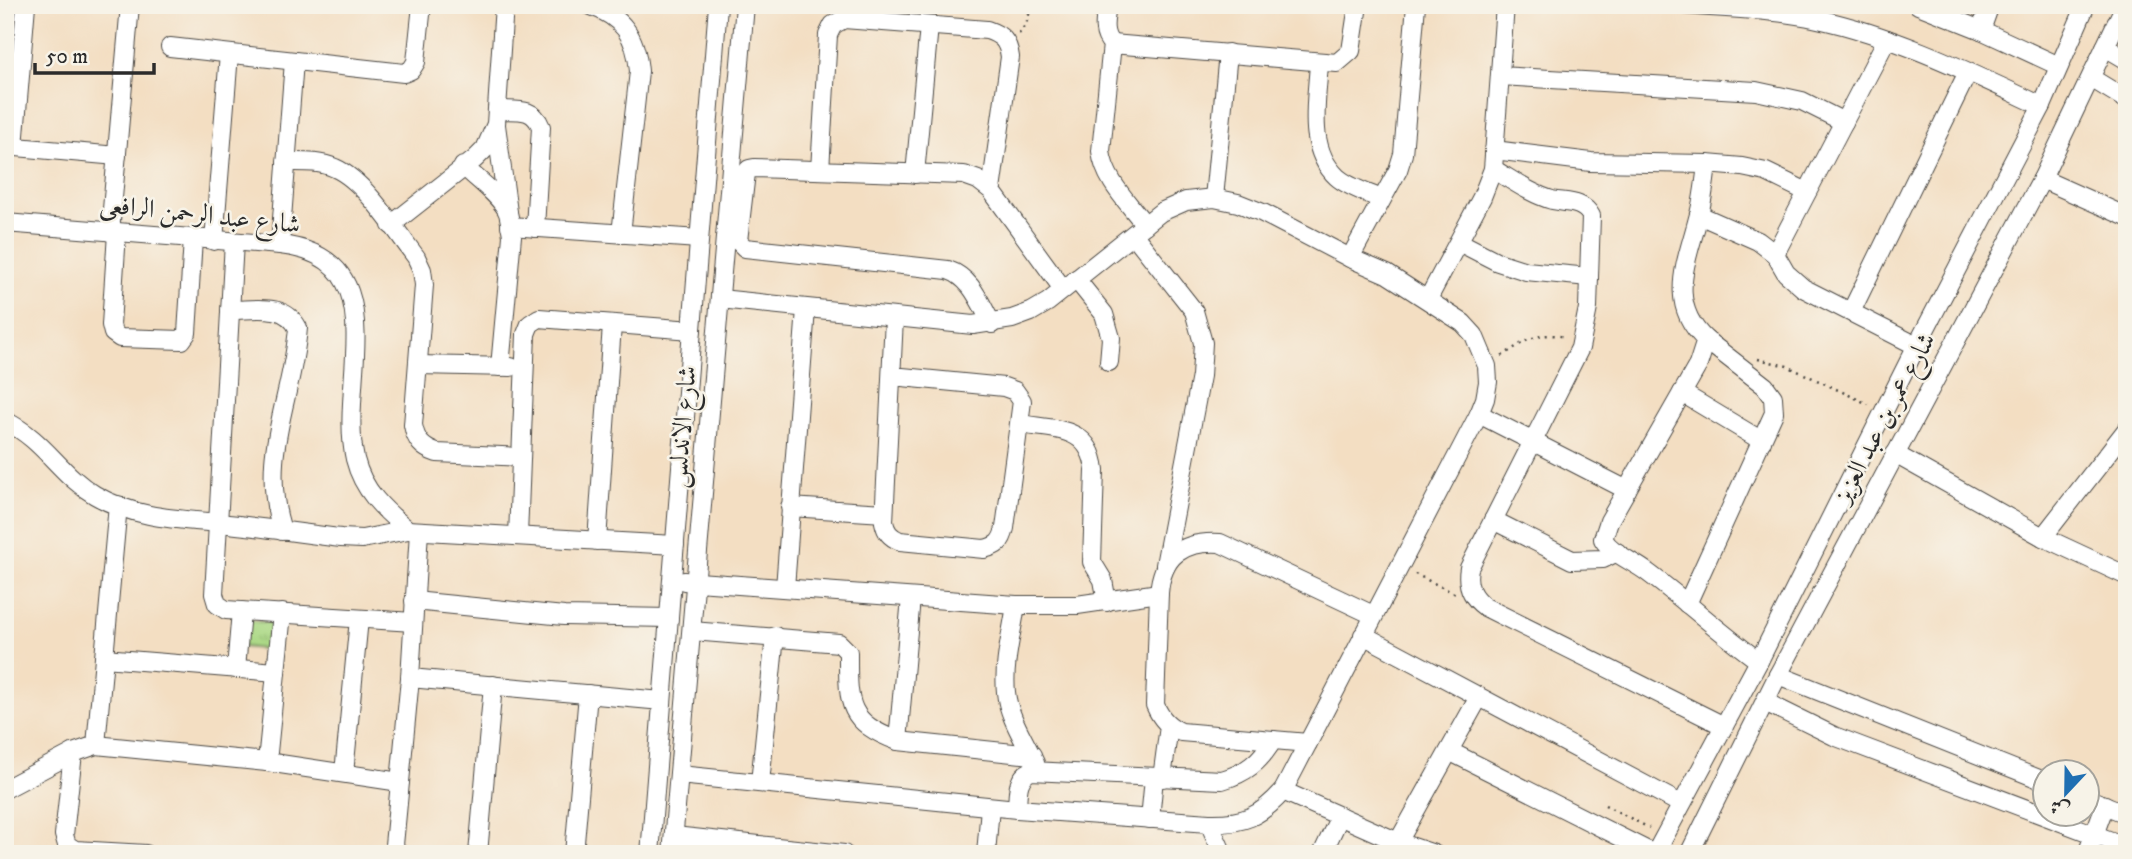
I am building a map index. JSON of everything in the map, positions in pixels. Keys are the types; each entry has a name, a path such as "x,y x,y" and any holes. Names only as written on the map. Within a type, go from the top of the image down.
{"street":[{"path":"26,5 9,147 117,156"},
{"path":"130,5 117,156 111,325 113,333 120,338 182,340 187,333 193,239"},
{"path":"170,47 408,72 416,62 422,5"},
{"path":"500,367 512,236 496,117 504,5"},
{"path":"589,5 605,11 620,22 631,36 637,53 639,71 621,233"},
{"name":"شارع الاندلس","path":"650,854 718,5"},
{"name":"شارع الاندلس","path":"673,845 745,5"},
{"path":"1107,5 1104,31 1112,44 1319,63 1337,63 1351,51 1358,5"},
{"path":"1350,258 1398,170 1403,154 1416,5"},
{"path":"1428,299 1489,183 1494,160 1505,5"},
{"path":"1685,5 1814,18 1851,26 1968,72 2042,106"},
{"path":"1919,5 2059,66"},
{"path":"1981,30 1990,5"},
{"name":"شارع عمر بن عبد العزيز","path":"1655,854 1759,661 1884,410 2042,106 2086,5"},
{"name":"شارع عمر بن عبد العزيز","path":"1689,854 1779,675 2042,179 2125,5"},
{"path":"820,170 828,34 833,25 844,19 987,30 1000,34 1008,44 1010,57 991,190"},
{"path":"915,174 929,26"},
{"path":"1775,254 1887,39"},
{"path":"1112,44 1102,163 1140,230 1194,311 1203,343 1201,376 1158,593 1155,705 1160,717 1181,732 1308,743"},
{"path":"2105,47 2127,60"},
{"path":"1214,198 1228,53"},
{"path":"214,241 229,54"},
{"path":"280,246 294,61"},
{"path":"1319,63 1315,131 1319,149 1327,165 1339,179 1381,199"},
{"path":"1851,312 1968,72"},
{"path":"1500,76 1756,91 1802,101 1844,122"},
{"path":"2091,78 2127,100"},
{"path":"496,117 530,111 538,118 541,127 535,228"},
{"path":"391,225 485,149 496,117"},
{"path":"1494,160 1707,164 1766,172 1807,192"},
{"path":"1494,160 1530,191 1587,209 1591,216 1588,308 1583,340 1469,568 1467,577 1472,595 1485,607 1724,726"},
{"path":"286,162 311,162 335,168 356,181 416,257 422,270 424,285 413,425 415,438 424,449 437,453 521,457"},
{"path":"1687,604 1774,413 1773,397 1765,386 1706,340 1690,323 1682,288 1684,270 1699,215 1707,164"},
{"path":"463,166 502,203 509,219 535,228 699,239"},
{"path":"992,324 967,280 959,273 745,248 740,245 738,241 746,173 749,169 820,170 964,175 978,180 991,190 1070,284 1104,314 1111,338 1108,362"},
{"path":"2042,179 2127,217"},
{"path":"679,775 990,807 1231,824 1251,818 1269,807 1283,791 1479,414 1487,390 1487,366 1474,335 1463,323 1387,274 1263,213 1238,203 1214,198 1186,201 1161,212 1031,312 992,324 973,325 894,318 720,299"},
{"path":"702,202 728,205"},
{"path":"1699,215 1758,241 1775,254 1786,273 1803,288 1851,312 1915,350 1922,365 1942,365"},
{"name":"شارع عبد الرحمن الرافعى","path":"5,223 299,247 321,256 339,271 351,290 355,313 352,428 355,458 365,486 383,510 414,530"},
{"path":"234,242 217,523 214,594 217,604 226,610 413,622"},
{"path":"1458,242 1498,262 1525,271 1589,277"},
{"path":"785,588 806,309"},
{"path":"230,310 280,310 292,316 298,328 273,456 273,494 282,531"},
{"path":"518,536 526,334 530,324 539,318 692,330"},
{"path":"892,376 1004,387 1015,391 1022,401 1003,539 995,547 984,549 900,541 886,530 884,513 894,318"},
{"path":"597,541 612,325"},
{"path":"1706,340 1698,365 1626,490 1603,539 1608,547 1648,573 1759,661"},
{"path":"418,365 525,368"},
{"path":"1682,393 1762,442"},
{"path":"686,408 710,409"},
{"path":"1884,410 1902,408 1912,422"},
{"path":"1479,414 1626,490"},
{"path":"5,421 24,430 74,480 95,494 118,505 167,520 362,538 414,530 675,545"},
{"path":"1020,424 1073,433 1086,442 1094,455 1092,562 1103,580 1107,602"},
{"path":"2043,537 2127,429"},
{"path":"1895,454 2043,537 2127,576"},
{"path":"96,745 118,505"},
{"path":"790,507 884,513"},
{"path":"1493,520 1572,560 1603,559 1617,552"},
{"path":"398,854 394,845 410,678 414,530"},
{"path":"1165,565 1180,550 1199,542 1220,543 1373,615"},
{"path":"672,580 1047,606 1107,602 1158,593"},
{"path":"898,741 911,598"},
{"path":"414,601 564,616 669,618"},
{"path":"1016,605 1006,694 1036,763"},
{"path":"236,669 242,611"},
{"path":"267,762 282,613"},
{"path":"344,773 359,618"},
{"path":"692,631 839,643 848,652 848,697 856,715 882,735 898,741 1036,763 1158,778 1222,780 1238,776 1253,767 1265,755 1273,740"},
{"path":"1363,635 1681,804"},
{"path":"760,783 775,636"},
{"path":"666,652 690,653"},
{"path":"104,658 276,672"},
{"path":"1779,675 2030,775"},
{"path":"410,678 662,701"},
{"path":"478,854 493,685"},
{"path":"574,854 588,694"},
{"path":"1398,842 1479,697"},
{"path":"1765,702 1834,736 2127,847"},
{"path":"1150,819 1169,726"},
{"path":"5,789 73,753 96,745 267,762 400,782"},
{"path":"1449,751 1655,854"},
{"path":"73,753 65,842 75,850 146,854"},
{"path":"1017,809 1020,780 1036,763"},
{"path":"1283,791 1398,842 1434,854"},
{"path":"2100,803 2127,814"},
{"path":"2087,854 2105,805"},
{"path":"986,854 990,807"},
{"path":"1322,854 1340,816"},
{"path":"1209,823 1223,854"},
{"path":"673,845 844,854"}],"path":[{"path":"1008,44 1026,24 1032,5"},
{"path":"1487,366 1534,336 1551,334 1583,340"},
{"path":"1731,359 1755,358 1777,362 1884,410"},
{"path":"1399,566 1453,593 1472,595"},
{"path":"1605,805 1664,836"}],"green space":[{"path":"245,620 275,623 272,650 243,647"}]}
